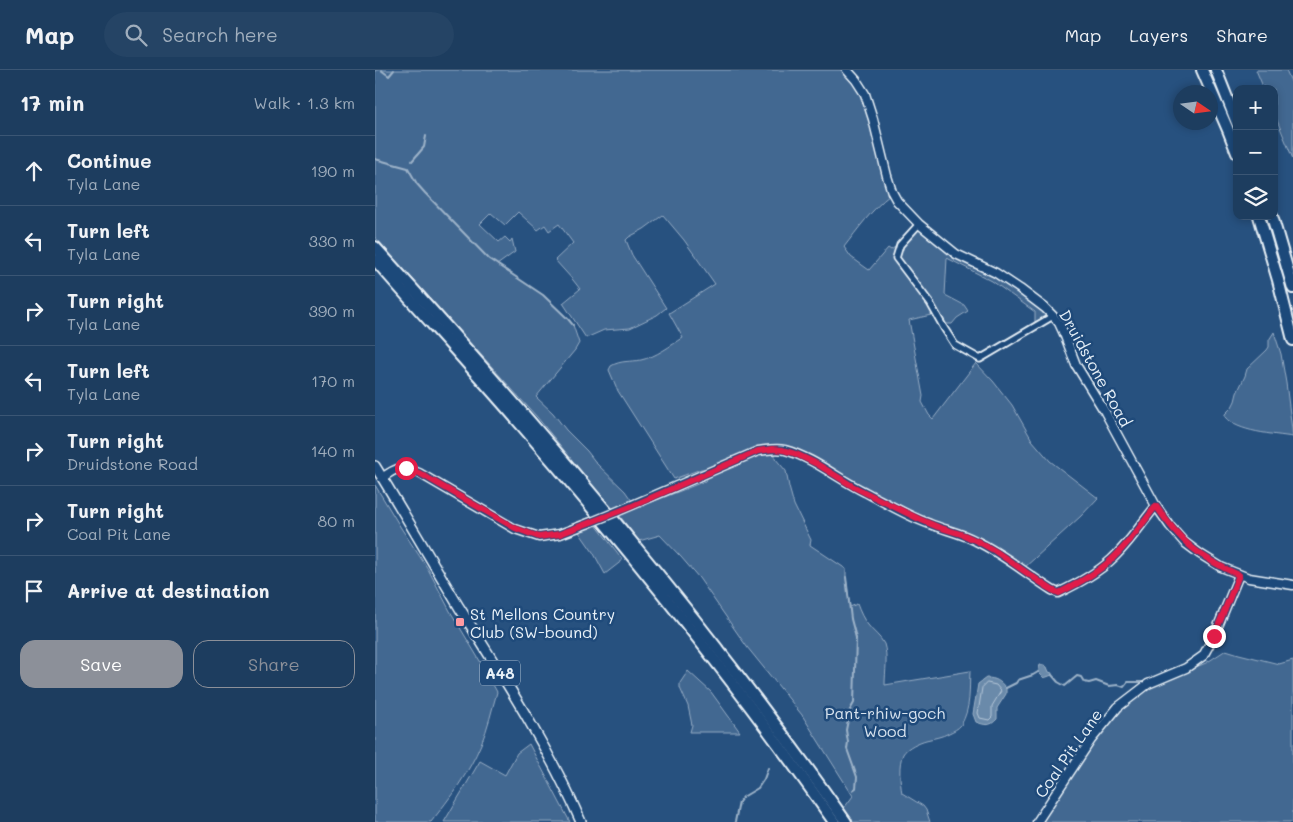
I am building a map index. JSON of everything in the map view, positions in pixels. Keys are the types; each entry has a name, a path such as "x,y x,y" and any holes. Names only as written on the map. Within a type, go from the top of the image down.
{"highway":[{"path":"1202,70 1233,143"},
{"path":"1216,70 1233,113"},
{"path":"1260,220 1293,340"},
{"path":"1273,220 1293,288"},
{"path":"375,246 515,403 617,524 742,682 845,822"},
{"path":"375,260 503,403 608,527 736,689 834,822"}],"main road":[{"name":"A48","path":"375,466 523,709 567,790 581,822"}],"street":[{"name":"Druidstone Road","path":"847,70 865,94 870,107 892,192 897,202 919,224 956,254 996,273 1020,289 1045,308 1059,323 1076,365 1105,412 1156,506 1170,526 1185,542 1221,567 1249,578 1293,584"},
{"path":"919,224 900,245 895,258 930,303 955,344 980,360 1053,316"},
{"path":"382,478 393,470 406,468 419,473 515,528 539,537 560,534 589,523 758,451 783,450 817,464 854,487 919,519 974,539 1059,593 1074,586 1111,560 1156,506"},
{"name":"Coal Pit Lane","path":"1037,822 1091,740 1118,707 1148,684 1186,668 1203,656 1214,636 1239,575"}],"green space":[{"path":"375,70 842,70 850,78 864,101 890,195 871,213 844,247 851,257 869,270 888,248 891,250 902,246 918,228 1020,292 1049,315 1035,323 1035,312 992,281 947,258 945,295 964,305 968,311 957,318 952,324 945,324 940,313 909,320 923,396 922,402 929,415 933,419 976,363 1012,405 1032,440 1050,461 1098,498 1024,568 972,535 924,519 781,446 708,469 701,469 674,479 618,391 609,370 611,366 619,363 641,360 652,356 683,338 669,313 715,284 684,240 663,215 626,240 632,255 666,308 657,315 630,328 604,330 586,338 563,303 580,289 555,260 573,243 559,224 549,231 545,225 538,230 518,212 505,225 491,213 480,224 499,242 505,237 510,242 512,239 515,252 497,265 543,295 573,325 579,343 536,397 553,413 597,464 625,491 632,501 612,509 537,417 375,237"},
{"path":"1256,70 1286,70 1293,86 1293,159 1278,123 1278,85 1262,85"},
{"path":"1274,332 1281,354 1293,437 1247,429 1238,426 1225,417 1225,414 1235,401 1247,369 1267,350 1269,340"},
{"name":"Pant-rhiw-goch Wood","path":"775,452 775,458 786,471 794,505 811,540 810,545 846,569 850,607 857,604 860,613 884,644 886,659 885,685 970,671 968,705 961,725 946,734 913,745 905,751 901,758 902,793 923,806 930,822 853,822 844,808 853,796 802,715 747,647 699,578 660,535 639,541 619,515 705,481 709,476 741,462"},
{"path":"375,485 428,569 497,692 486,732 471,765 459,785 431,822 375,822"},
{"path":"596,525 623,560 605,574 579,532"},
{"path":"1226,650 1279,664 1293,660 1293,822 1041,822 1096,739 1115,715 1132,699 1158,682 1206,663"},
{"path":"688,671 711,692 740,732 690,732 692,725 688,706 680,688 680,683"},
{"path":"529,744 570,822 444,822 480,761 505,775 517,753"}],"water":[{"path":"1040,665 1047,667 1052,675 1044,678 1038,672"},
{"path":"986,678 997,680 1006,688 1006,694 997,708 997,719 987,725 976,722 973,714 978,684"}],"waterway":[{"path":"381,70 389,76 394,70"},
{"path":"412,161 424,147 426,136"},
{"path":"375,159 408,168 417,184 425,193 489,259 543,295 573,325"},
{"path":"846,577 851,619 856,638 854,703 850,710 846,730 847,749 857,777 856,788 853,790"},
{"path":"1006,688 1018,680 1038,672"},
{"path":"1052,675 1065,686 1077,676 1081,677 1084,682 1096,681 1109,686 1118,685 1124,687 1128,682 1142,682"},
{"path":"735,822 739,802 743,797 758,788 768,768"}],"place":[{"name":"St Mellons Country Club (SW-bound)","path":"460,622"}],"route":[{"path":"406,468 419,473 515,528 539,537 560,534 630,507 758,451 783,450 817,464 854,487 928,524 974,539 1059,593 1074,586 1111,560 1156,506 1170,526 1185,542 1221,567 1239,575 1214,636"}]}
